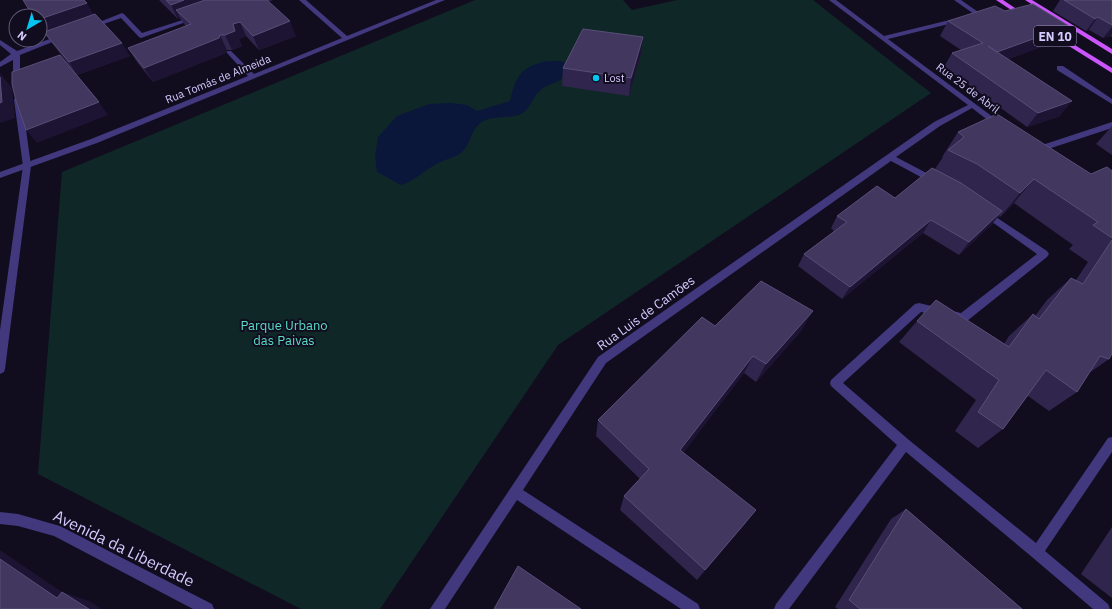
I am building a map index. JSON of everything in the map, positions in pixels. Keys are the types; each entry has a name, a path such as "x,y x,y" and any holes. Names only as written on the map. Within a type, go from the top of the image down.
{"main road":[{"name":"EN 10","path":"999,0 1032,21"},
{"name":"EN 10","path":"1028,0 1112,52"},
{"name":"EN 10","path":"1046,29 1112,71"}],"street":[{"path":"302,0 347,39"},
{"name":"Rua Tomás de Almeida","path":"0,175 94,141 442,0"},
{"name":"Rua 25 de Abril","path":"832,0 1010,132"},
{"path":"883,38 979,15 957,0"},
{"path":"0,65 16,54 122,15 141,36 198,16"},
{"path":"0,42 16,54"},
{"path":"229,52 253,77"},
{"path":"0,370 27,166 18,99 16,54"},
{"path":"1060,68 1112,102"},
{"name":"Rua Luis de Camões","path":"437,609 516,492 602,360 937,124 973,105"},
{"path":"1035,150 1112,125"},
{"path":"890,157 943,185"},
{"path":"975,206 1044,254 963,318 919,307 835,383 905,444 1037,552 1103,609"},
{"path":"1037,552 1112,442"},
{"path":"781,609 905,444"},
{"path":"516,492 693,609"},
{"name":"Avenida da Liberdade","path":"0,518 18,520 56,530 207,609"}],"green space":[{"name":"Parque Urbano das Paivas","path":"475,0 623,0 632,10 677,0 813,0 931,93 558,345 380,609 301,609 38,474 62,172"}],"water":[{"path":"548,61 560,61 569,64 563,78 545,87 539,92 527,109 521,114 483,121 476,127 465,149 460,154 437,164 412,180 401,185 377,172 375,156 378,137 397,116 429,104 451,103 467,105 477,111 510,101 515,85 521,74 532,66"}],"building":[{"path":"23,0 84,0 87,3 48,16 48,8 28,8"},
{"path":"166,0 184,0 171,5"},
{"path":"205,0 267,0 290,21 253,36 240,22 233,24 235,31 225,35 220,35 219,38 144,68 128,48 191,24 176,10"},
{"path":"1064,0 1112,0 1112,25 1098,17 1095,19"},
{"path":"1033,4 1069,26 997,52 1072,101 1038,113 952,53 983,43 948,21 995,6 1005,11"},
{"path":"95,14 122,43 69,62 48,37 48,31"},
{"path":"583,29 643,37 631,78 563,68"},
{"path":"60,55 99,102 26,130 16,101 12,84 12,72"},
{"path":"0,77 2,102 0,103"},
{"path":"997,114 1091,174 1107,167 1112,171 1112,238 1093,225 1098,222 1034,179 1020,193 977,164 948,150 964,137 958,132"},
{"path":"932,168 961,183 1002,211 969,242 931,220 850,287 804,254 847,222 837,216 877,186 895,198"},
{"path":"1112,240 1112,354 1109,359 1100,356 1077,392 1046,370 1003,429 978,412 999,380 917,321 936,300 1009,347 1033,314 1039,319 1071,278 1083,284"},
{"path":"761,281 813,311 766,364 753,356 680,450 756,510 705,570 624,496 649,469 598,420 702,317 715,326"},
{"path":"906,509 1022,609 860,609 849,600"},
{"path":"0,559 57,598 62,592 89,609 0,609"},
{"path":"518,566 581,609 494,609"}],"place":[{"name":"Lost","path":"596,78"}]}
